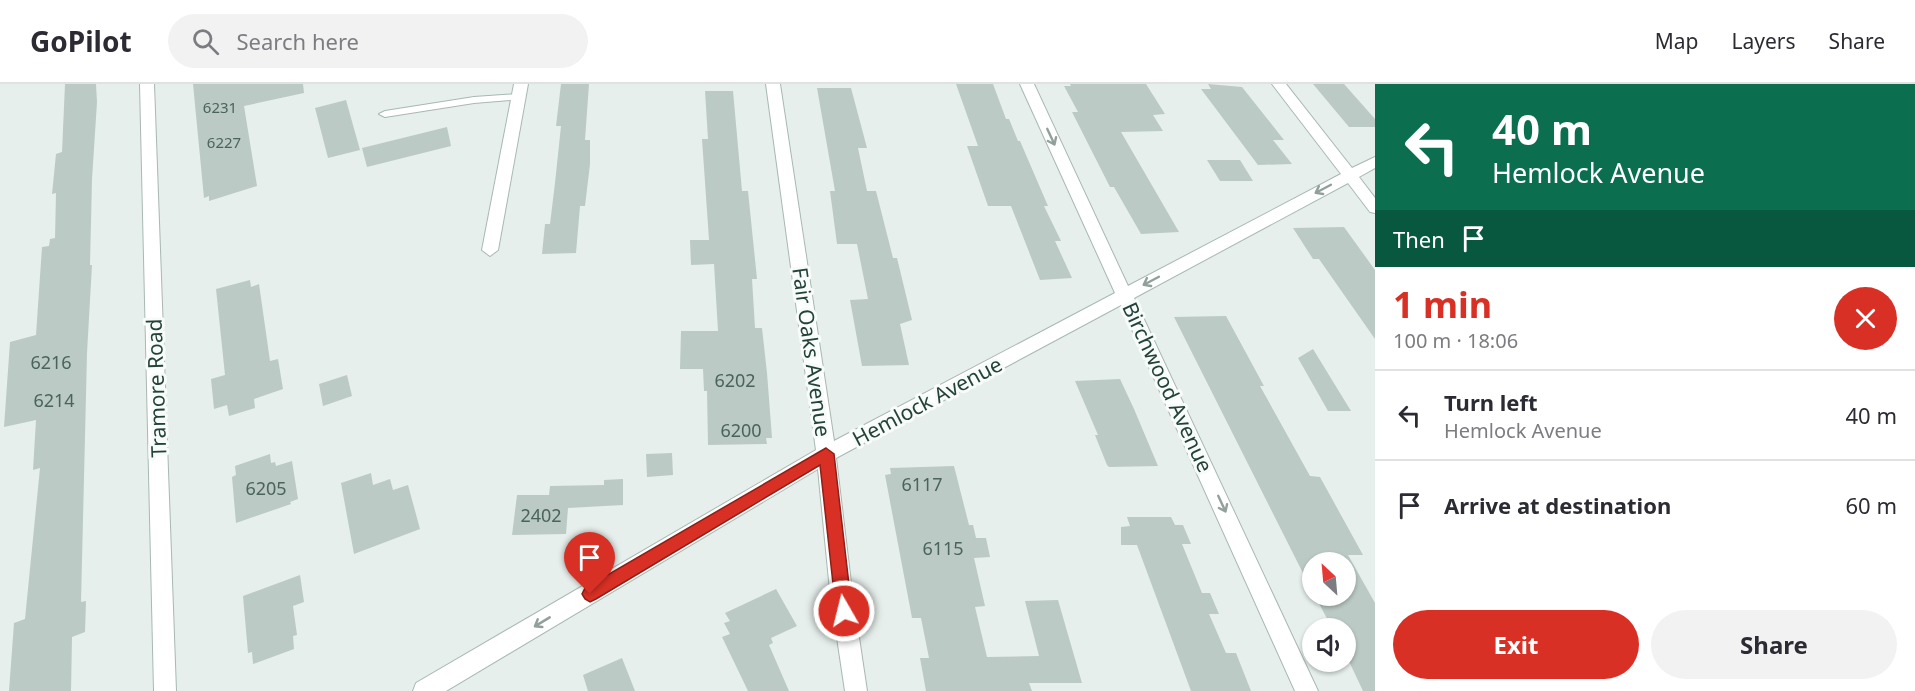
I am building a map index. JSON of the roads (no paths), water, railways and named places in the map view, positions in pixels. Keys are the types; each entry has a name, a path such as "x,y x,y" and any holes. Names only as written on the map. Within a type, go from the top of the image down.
{"street":[{"name":"Tramore Road","path":"147,84 165,691"},
{"name":"Fair Oaks Avenue","path":"773,84 826,454 841,591 856,691"},
{"name":"Birchwood Avenue","path":"1027,84 1307,691"},
{"path":"1279,84 1375,208"},
{"path":"490,250 520,90"},
{"name":"Hemlock Avenue","path":"424,691 826,454 1375,162"}],"lane":[{"path":"385,114 520,90"}]}
